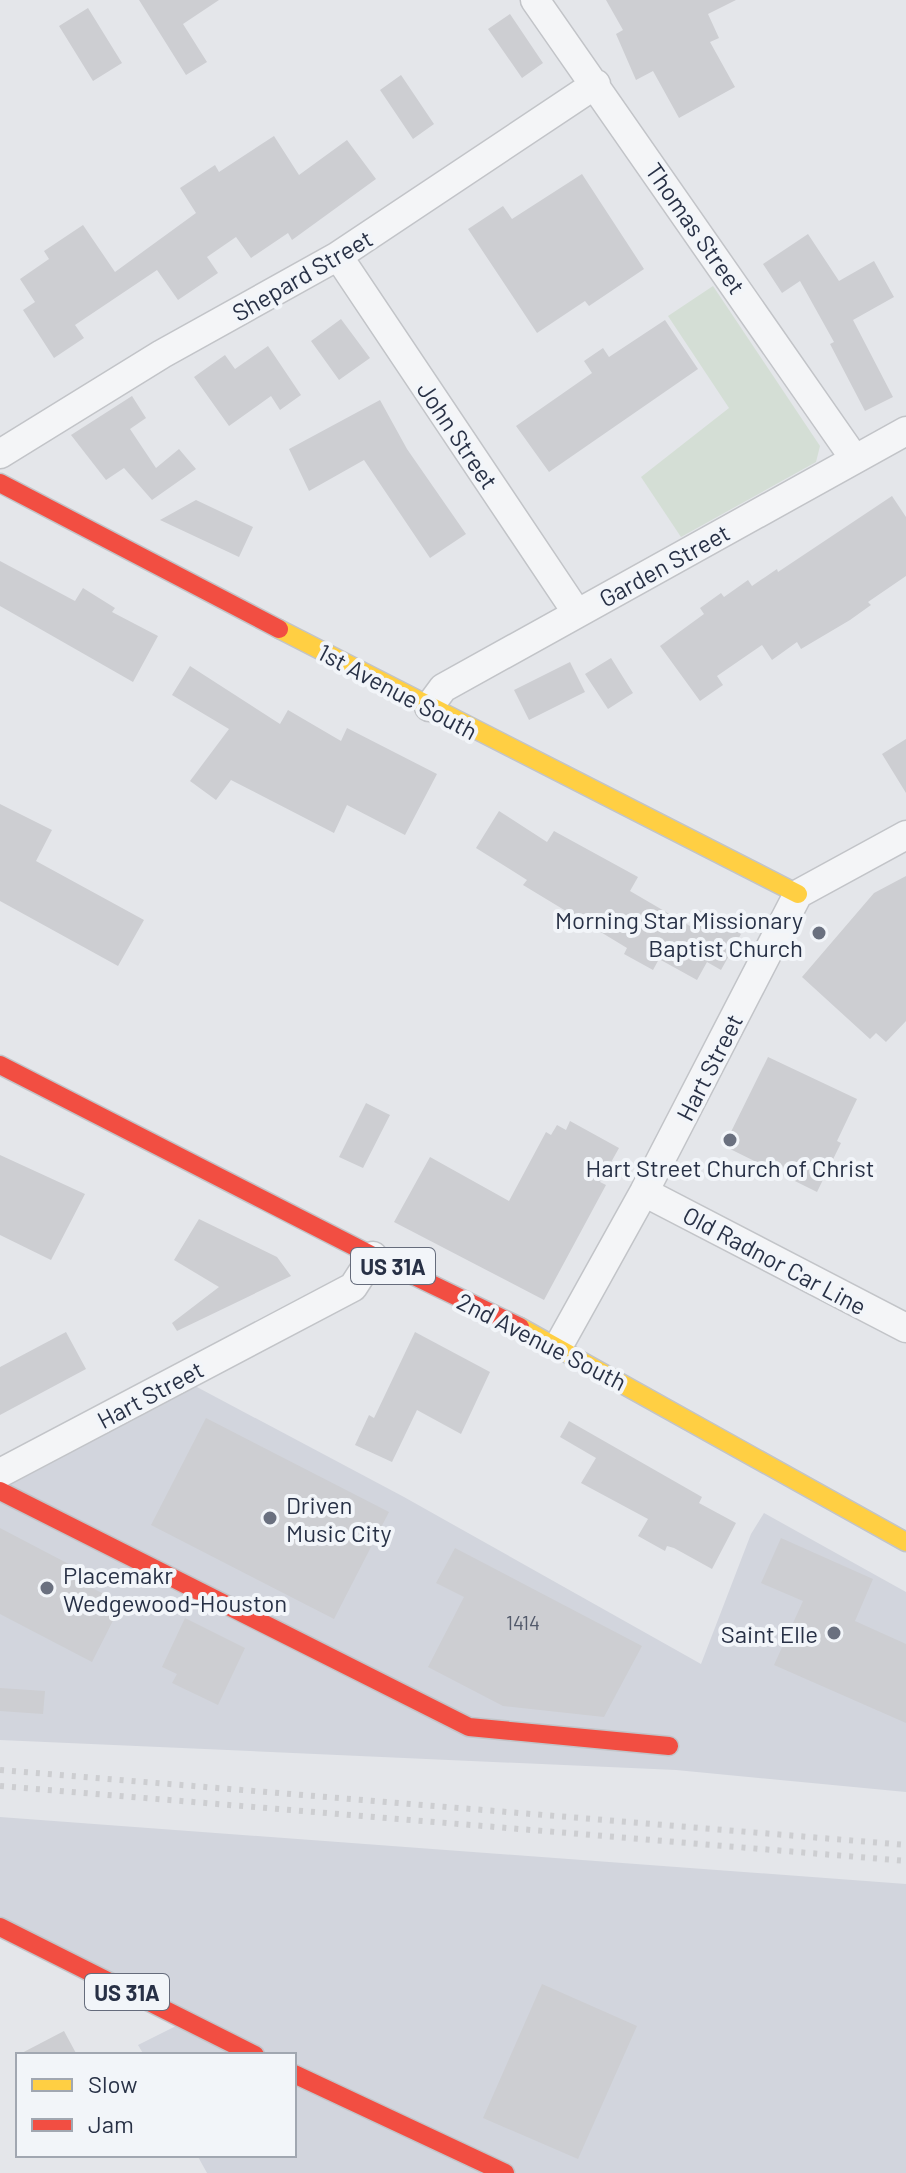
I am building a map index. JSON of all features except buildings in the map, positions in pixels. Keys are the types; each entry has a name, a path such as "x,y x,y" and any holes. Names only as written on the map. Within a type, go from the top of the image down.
{"street":[{"name":"Thomas Street","path":"535,0 854,458"},
{"name":"Shepard Street","path":"0,454 162,354 338,256 596,84"},
{"name":"John Street","path":"338,256 577,613"},
{"name":"Garden Street","path":"429,707 443,688 906,431"},
{"name":"1st Avenue South","path":"0,483 429,707 798,894"},
{"path":"798,894 906,835"},
{"name":"Hart Street","path":"559,1345 644,1192 798,894"},
{"name":"2nd Avenue South","path":"0,1065 373,1256 559,1345 906,1542"},
{"name":"Old Radnor Car Line","path":"644,1192 906,1328"},
{"name":"Hart Street","path":"0,1473 353,1287 373,1256"},
{"path":"0,1491 469,1727 669,1746"},
{"name":"US 31A","path":"0,1927 251,2053"},
{"path":"296,2075 471,2165 505,2173"}],"shaded area":[{"path":"713,286 820,446 816,462 681,537 641,477 729,408 668,316"},
{"path":"180,1378 404,1497 701,1664 751,1534 764,1513 906,1592 906,1792 676,1770 0,1740 0,1473"},
{"path":"0,1817 906,1884 906,2173 207,2173 198,2157 296,2157 296,2053 143,2053 138,2045 184,2022 0,1927"}],"railway":[{"path":"0,1770 906,1845"},
{"path":"0,1786 906,1861"}],"traffic: slow":[{"path":"279,629 798,894"},
{"path":"520,1327 906,1542"}],"traffic: jam":[{"path":"0,483 279,629"},
{"path":"0,1065 373,1256 520,1327"},
{"path":"0,1491 469,1727 669,1746"},
{"path":"0,1927 251,2053"},
{"path":"296,2075 505,2173"}],"place":[{"name":"Morning Star Missionary Baptist Church","path":"819,933"},
{"name":"Hart Street Church of Christ","path":"730,1140"},
{"name":"Driven Music City","path":"270,1518"},
{"name":"Placemakr Wedgewood-Houston","path":"47,1588"},
{"name":"Saint Elle","path":"834,1633"}]}
